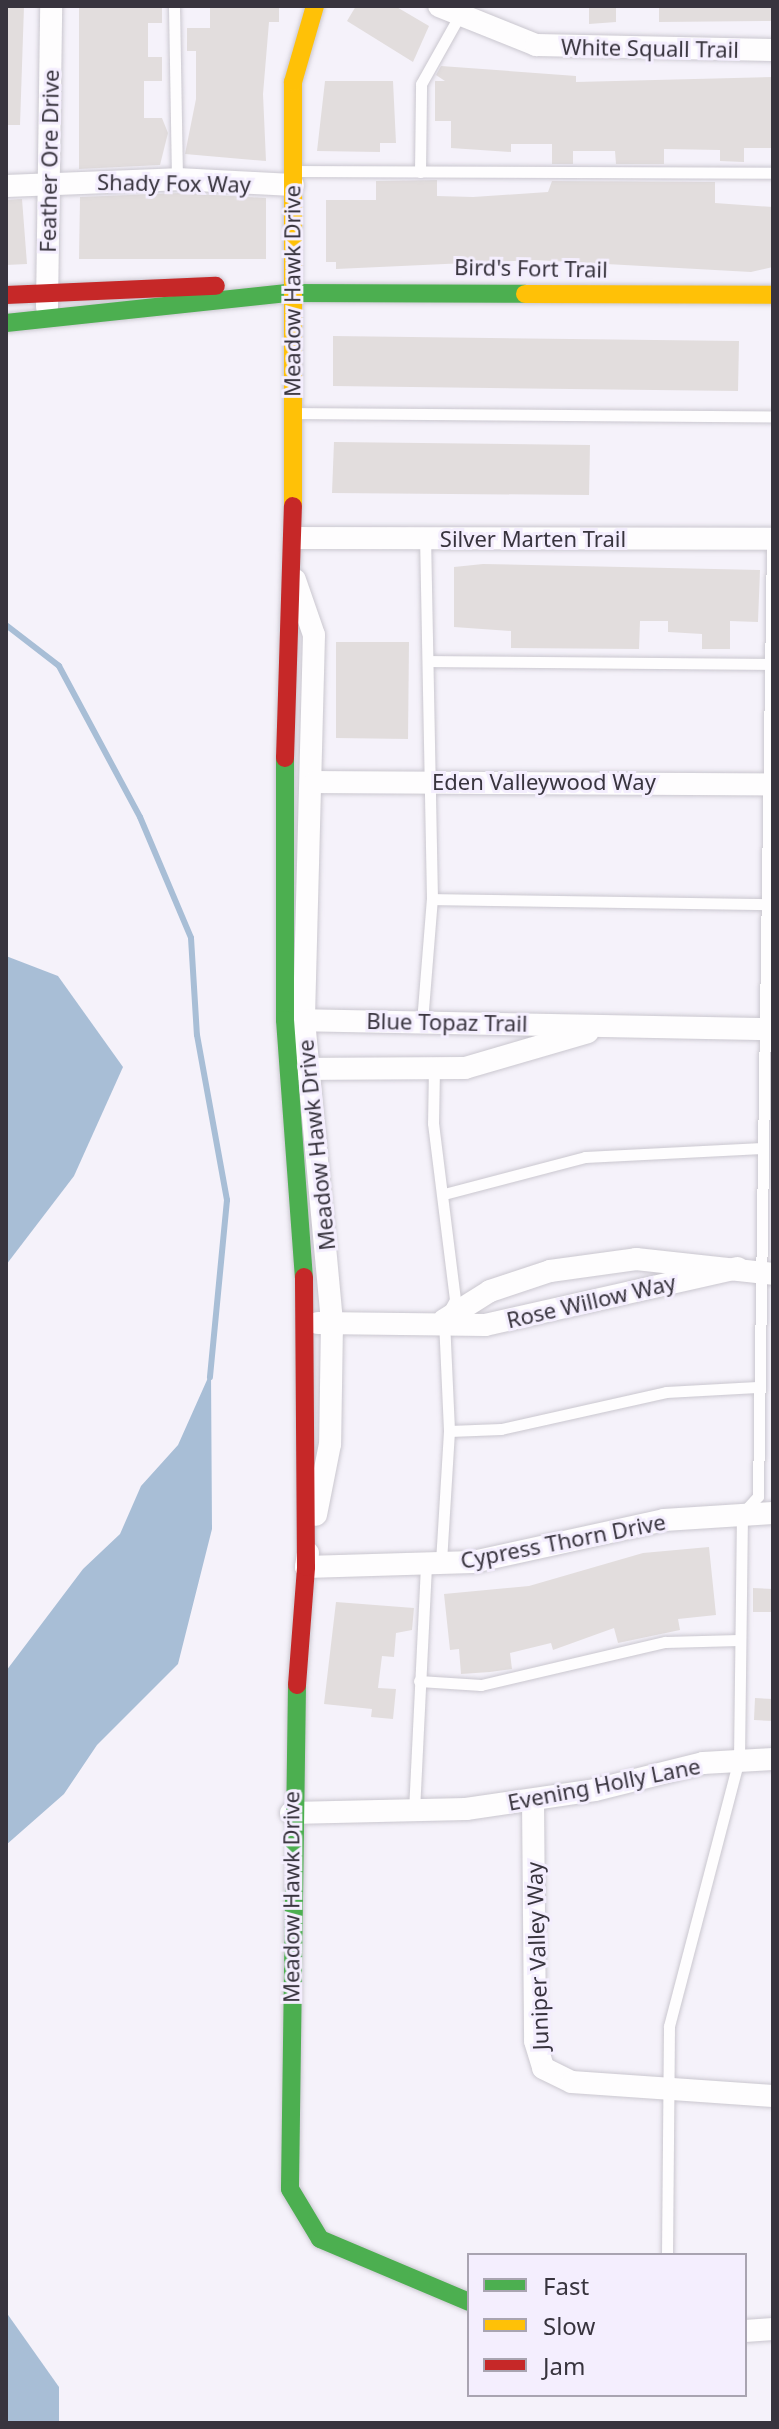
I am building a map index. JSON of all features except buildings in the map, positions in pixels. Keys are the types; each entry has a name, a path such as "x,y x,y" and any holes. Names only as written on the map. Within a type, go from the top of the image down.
{"street":[{"name":"Feather Ore Drive","path":"47,316 51,6"},
{"name":"Meadow Hawk Drive","path":"315,6 295,62 289,293 294,580 285,631 286,782 307,1324 306,1567 291,1813 290,2189 305,2225 338,2250 467,2301"},
{"name":"White Squall Trail","path":"454,10 536,45 773,50"},
{"name":"Shady Fox Way","path":"6,186 293,178"},
{"name":"Bird's Fort Trail","path":"6,295 166,284 289,293 773,295"},
{"name":"Bird's Fort Trail","path":"6,323 47,316 289,293"},
{"name":"Silver Marten Trail","path":"294,538 773,539"},
{"name":"Meadow Hawk Drive","path":"294,580 314,635 315,782 295,1020"},
{"name":"Eden Valleywood Way","path":"315,782 771,784"},
{"name":"Blue Topaz Trail","path":"295,1020 769,1029"},
{"name":"Blue Topaz Trail","path":"297,1068 465,1068 608,1026"},
{"name":"Meadow Hawk Drive","path":"297,1068 325,1200 332,1323 330,1444 306,1567"},
{"name":"Rose Willow Way","path":"444,1320 490,1291 550,1271 636,1259 738,1268 767,1274"},
{"name":"Rose Willow Way","path":"307,1324 444,1320 485,1325 738,1268"},
{"name":"Cypress Thorn Drive","path":"306,1567 434,1565 664,1520 773,1513"},
{"name":"Evening Holly Lane","path":"291,1813 414,1811 533,1800 739,1759 773,1759"},
{"name":"Juniper Valley Way","path":"533,1800 535,2041 543,2068 572,2082 773,2096"},
{"path":"747,2331 773,2329"}],"lane":[{"path":"174,6 177,179"},
{"path":"420,172 421,84 454,10"},
{"path":"293,178 420,172 773,173"},
{"path":"291,413 773,416"},
{"path":"422,1022 432,899 425,539"},
{"path":"667,2253 669,2026 739,1759 742,1514 758,1496 757,1387 767,1274 762,1148 769,1029 767,904 773,539"},
{"path":"428,661 770,664"},
{"path":"286,782 315,782"},
{"path":"432,899 767,904"},
{"path":"414,1811 419,1681 449,1431 444,1320 455,1300 433,1123 434,1068"},
{"path":"444,1194 585,1157 762,1148"},
{"path":"449,1431 501,1429 666,1392 757,1387"},
{"path":"419,1681 481,1685 665,1642 739,1640"}],"water":[{"path":"6,956 58,976 123,1067 74,1176 6,1265"},
{"path":"211,1371 212,1529 178,1664 97,1745 64,1794 6,1845 6,1671 83,1569 120,1534 141,1486 178,1445"},
{"path":"6,2312 59,2387 59,2423 6,2423"}],"waterway":[{"path":"6,625 59,666 140,817 191,938 197,1035 227,1200 210,1377"}],"traffic: fast":[{"path":"6,323 289,293 525,294"},
{"path":"285,758 285,1020 304,1277"},
{"path":"297,1685 290,2189 320,2239 467,2301"}],"traffic: slow":[{"path":"293,506 293,82 315,6"},
{"path":"525,294 773,295"}],"traffic: jam":[{"path":"6,295 216,286"},
{"path":"285,758 293,506"},
{"path":"297,1685 306,1567 304,1277"}]}
